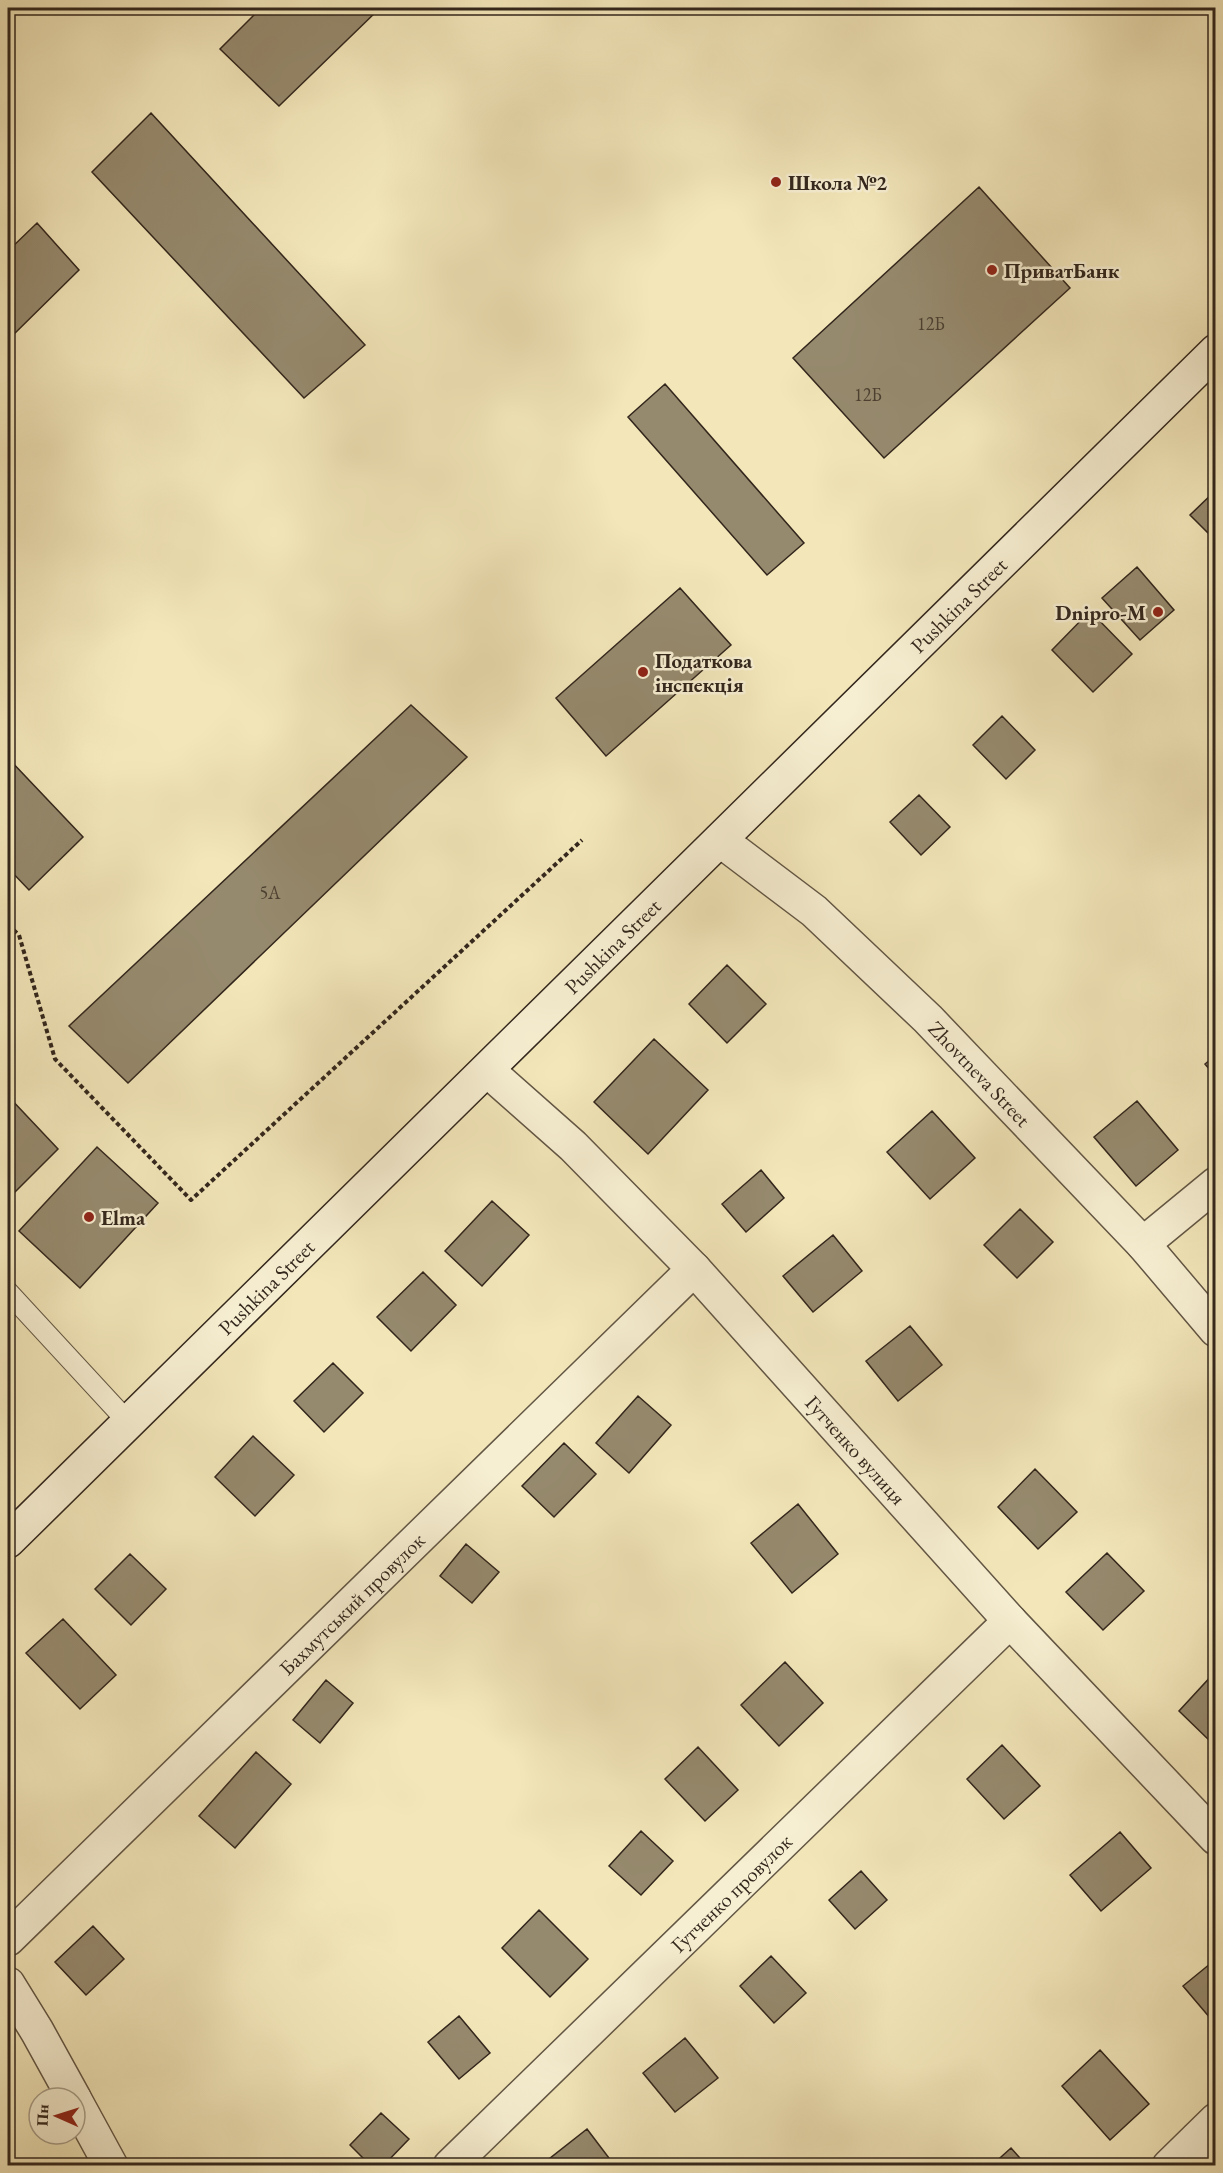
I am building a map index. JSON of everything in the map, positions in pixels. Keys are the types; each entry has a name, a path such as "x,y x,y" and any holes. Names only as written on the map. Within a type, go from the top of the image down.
{"street":[{"name":"Pushkina Street","path":"8,1541 1215,351"},
{"name":"Zhovtneva Street","path":"720,840 814,911 928,1019 1143,1244 1215,1330"},
{"name":"Гутченко вулиця","path":"487,1070 573,1146 694,1269 1010,1621 1215,1838"},
{"path":"1143,1244 1215,1184"},
{"name":"Бахмутський провулок","path":"8,1939 694,1269"},
{"name":"Гутченко провулок","path":"450,2166 1010,1621"},
{"path":"8,1984 67,2086"},
{"path":"87,2123 111,2166"},
{"path":"1169,2166 1209,2141"}],"lane":[{"path":"8,1292 128,1422"}],"path":[{"path":"8,925 20,935 55,1059 191,1200 582,840"}],"building":[{"path":"261,8 380,8 279,106 220,49"},
{"path":"151,113 365,345 304,398 92,172"},
{"path":"979,187 1070,288 884,458 793,358"},
{"path":"37,223 79,270 8,340 8,251"},
{"path":"665,384 804,543 767,575 628,417"},
{"path":"1216,490 1216,541 1190,515"},
{"path":"1137,567 1174,610 1140,640 1102,598"},
{"name":"Податкова інспекція","path":"680,588 731,645 606,756 556,698"},
{"path":"1090,611 1132,654 1093,692 1052,650"},
{"path":"411,705 467,757 128,1083 69,1026"},
{"path":"1002,716 1035,750 1006,779 973,745"},
{"path":"8,758 83,837 29,890 8,868"},
{"path":"919,795 950,827 921,855 890,822"},
{"path":"727,965 766,1004 727,1043 689,1004"},
{"path":"654,1039 708,1090 648,1154 594,1102"},
{"path":"1216,1055 1216,1077 1205,1064"},
{"path":"8,1096 58,1149 8,1199"},
{"path":"1137,1101 1178,1150 1136,1186 1094,1137"},
{"path":"932,1111 975,1158 930,1199 887,1152"},
{"name":"Elma","path":"97,1147 158,1203 80,1288 19,1231"},
{"path":"761,1170 784,1198 746,1232 722,1204"},
{"path":"492,1201 529,1235 482,1286 445,1251"},
{"path":"1020,1209 1053,1242 1017,1278 984,1245"},
{"path":"833,1235 862,1271 813,1312 783,1276"},
{"path":"423,1272 456,1305 411,1351 377,1317"},
{"path":"910,1326 942,1365 898,1401 866,1361"},
{"path":"333,1363 363,1393 324,1432 294,1401"},
{"path":"638,1396 671,1425 629,1473 596,1443"},
{"path":"253,1436 294,1475 255,1516 215,1477"},
{"path":"564,1443 596,1474 554,1517 522,1486"},
{"path":"1035,1469 1077,1512 1038,1549 998,1507"},
{"path":"798,1504 838,1554 792,1593 751,1543"},
{"path":"466,1544 499,1572 472,1603 440,1576"},
{"path":"1107,1553 1144,1591 1103,1630 1066,1592"},
{"path":"130,1554 166,1589 131,1625 95,1589"},
{"path":"63,1619 116,1675 80,1709 26,1653"},
{"path":"785,1662 823,1703 779,1746 741,1705"},
{"path":"1215,1672 1216,1739 1212,1743 1179,1711"},
{"path":"326,1680 353,1703 320,1743 293,1720"},
{"path":"1002,1745 1040,1786 1004,1819 967,1779"},
{"path":"698,1747 738,1790 705,1821 665,1779"},
{"path":"256,1752 291,1784 235,1848 199,1816"},
{"path":"641,1831 673,1861 641,1895 609,1866"},
{"path":"1120,1832 1151,1868 1101,1911 1070,1875"},
{"path":"861,1871 887,1900 855,1929 829,1900"},
{"path":"539,1910 588,1959 550,1997 502,1948"},
{"path":"93,1926 124,1959 86,1995 55,1962"},
{"path":"771,1956 806,1993 774,2023 740,1986"},
{"path":"1216,1959 1216,2025 1183,1986"},
{"path":"459,2016 490,2053 459,2079 428,2042"},
{"path":"685,2038 718,2078 675,2112 643,2073"},
{"path":"1100,2050 1149,2104 1110,2140 1062,2086"},
{"path":"381,2113 409,2139 383,2166 371,2166 350,2145"},
{"path":"587,2129 615,2166 554,2166 549,2159"},
{"path":"1011,2148 1027,2166 991,2166"}],"place":[{"name":"Школа №2","path":"776,182"},
{"name":"ПриватБанк","path":"992,270"},
{"name":"Dnipro-M","path":"1158,612"},
{"name":"Податкова інспекція","path":"643,672"},
{"name":"Elma","path":"89,1217"}]}
